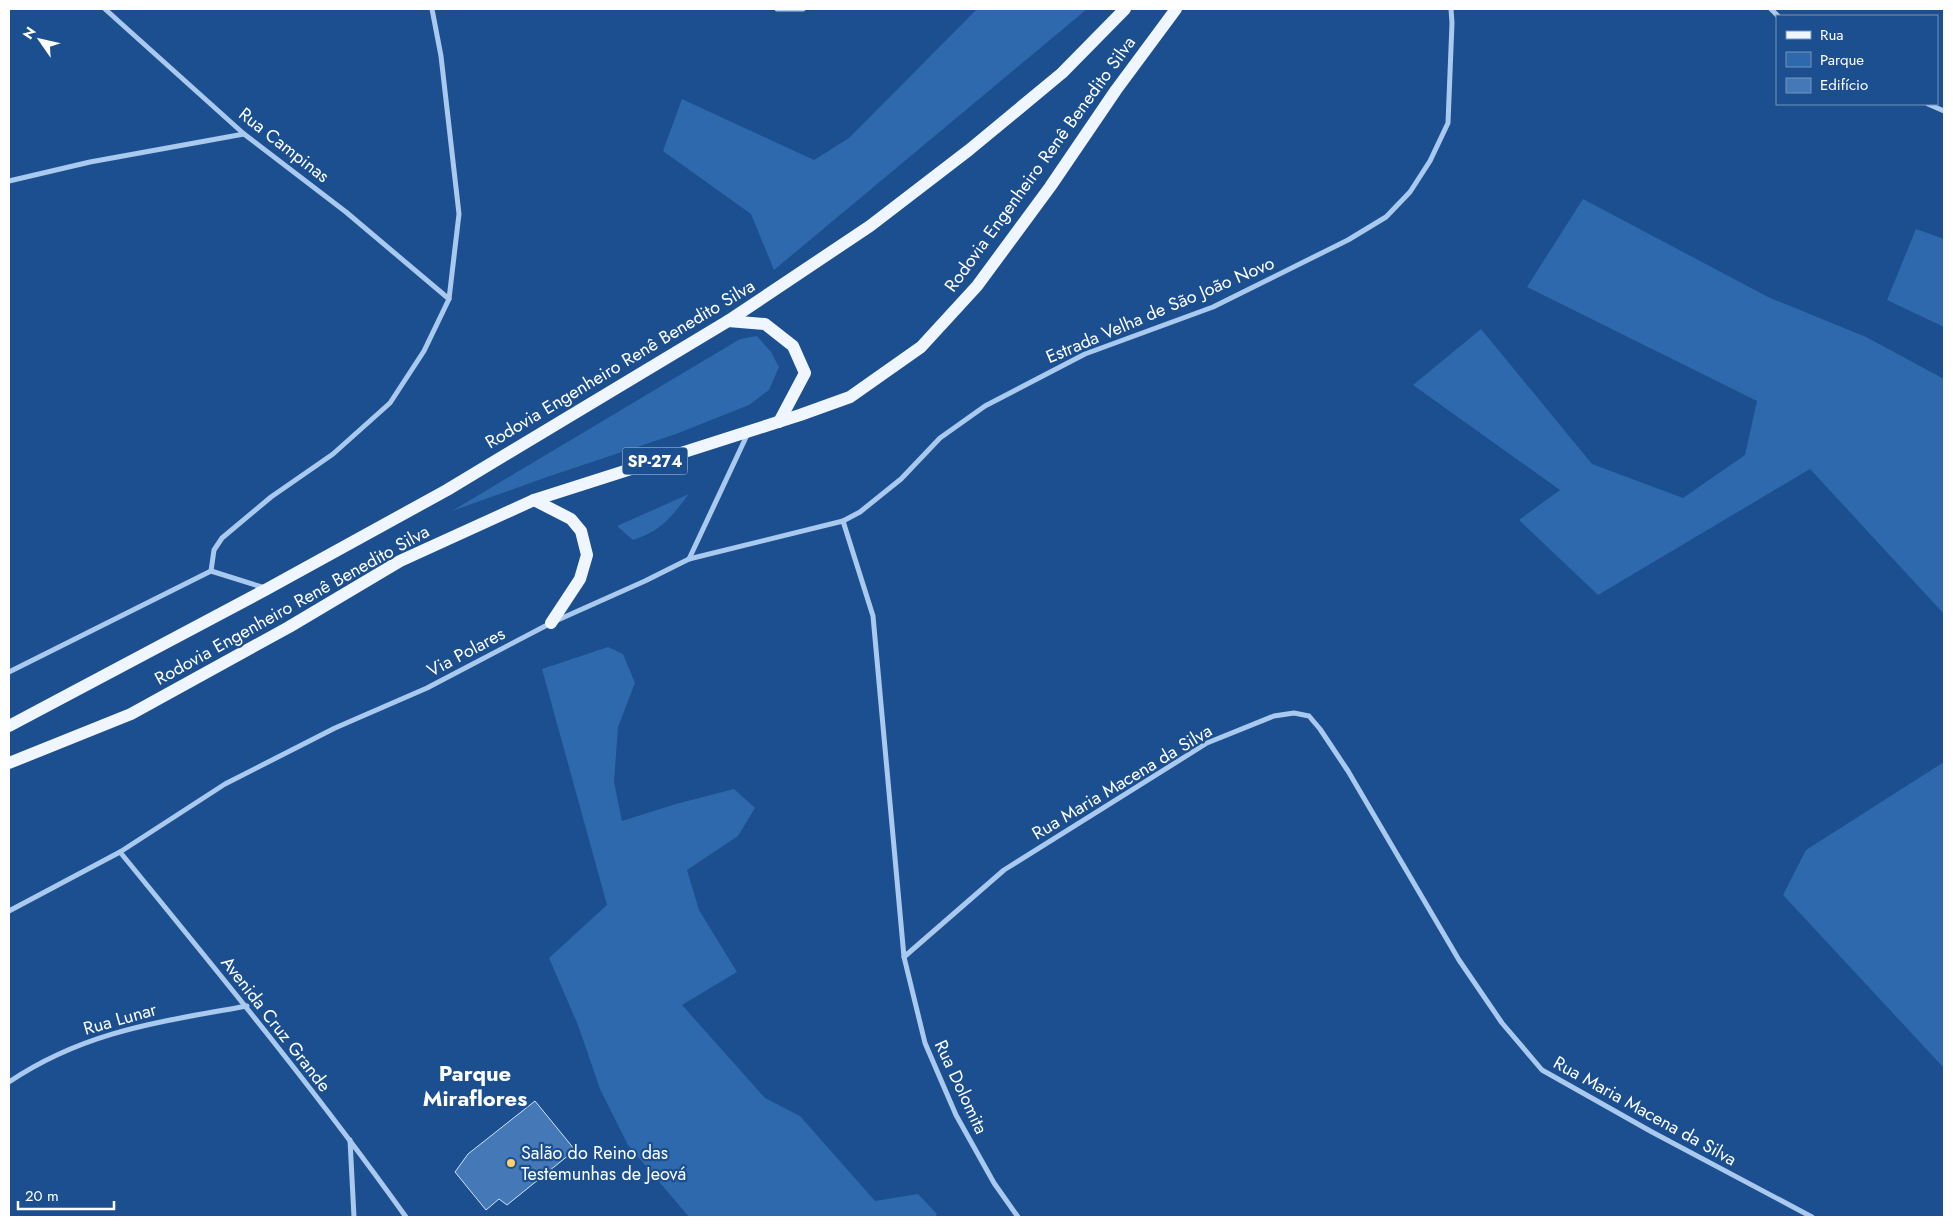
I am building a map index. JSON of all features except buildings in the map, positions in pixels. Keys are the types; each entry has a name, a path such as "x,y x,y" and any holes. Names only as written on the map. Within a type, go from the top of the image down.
{"main road":[{"name":"Rodovia Engenheiro Renê Benedito Silva","path":"9,726 447,490 728,321 870,226 968,150 1062,73 1125,9"},
{"name":"Rodovia Engenheiro Renê Benedito Silva","path":"9,763 131,714 289,627 400,561 534,500 779,422 850,397 921,347 977,286 1050,187 1116,90 1176,9"},
{"path":"728,321 765,324 793,346 805,374 779,422"},
{"path":"534,500 571,519 581,531 587,555 580,579 551,623"}],"street":[{"name":"Rua Campinas","path":"105,9 244,134 346,212 449,299"},
{"path":"211,571 214,550 222,538 271,497 333,454 390,403 424,351 449,299 458,214 441,56 432,9"},
{"path":"777,9 803,9"},
{"name":"Estrada Velha de São João Novo","path":"843,521 860,512 900,479 940,438 985,406 1085,354 1222,303 1348,240 1386,217 1410,192 1430,161 1448,123 1451,9"},
{"path":"1930,105 1944,111"},
{"path":"9,181 90,162 244,134"},
{"path":"688,559 749,431"},
{"path":"843,521 873,616 904,957"},
{"name":"Via Polares","path":"9,911 120,852 225,784 335,728 427,688 551,623 645,581 688,559 843,521"},
{"path":"9,672 211,571 267,588"},
{"name":"Rua Maria Macena da Silva","path":"904,957 1004,870 1208,743 1274,716 1294,713 1309,716 1320,729 1348,772 1459,960 1502,1023 1542,1070 1652,1132 1812,1217"},
{"name":"Avenida Cruz Grande","path":"120,852 247,1006 350,1139 406,1217"},
{"name":"Rua Dolomita","path":"904,957 925,1043 956,1115 994,1183 1018,1217"},
{"name":"Rua Lunar","path":"9,1082 36,1064 91,1040 148,1023 247,1006"},
{"path":"350,1139 354,1217"}],"green space":[{"path":"977,9 1087,9 774,270 751,214 663,151 682,99 814,160 849,138"},
{"path":"1583,199 1768,297 1866,337 1944,379 1944,614 1810,469 1598,595 1519,520 1560,490 1413,385 1481,329 1592,464 1683,498 1745,455 1757,401 1527,287"},
{"path":"1916,229 1944,239 1944,327 1887,300"},
{"path":"757,336 771,352 779,367 769,390 749,405 676,434 452,511 740,339"},
{"path":"689,494 666,522 643,536 633,540 617,526"},
{"path":"608,647 623,654 635,683 618,727 614,782 622,821 676,804 734,789 755,808 738,836 687,870 699,910 737,972 682,1005 765,1098 800,1116 875,1201 918,1194 937,1214 935,1217 689,1217 628,1145 600,1089 578,1025 549,958 607,905 542,669"},
{"path":"1944,762 1944,1068 1783,895 1806,850"}],"place":[{"name":"Salão do Reino das Testemunhas de Jeová","path":"511,1163"}],"district":[{"name":"Parque Miraflores","path":"475,1086"}]}
